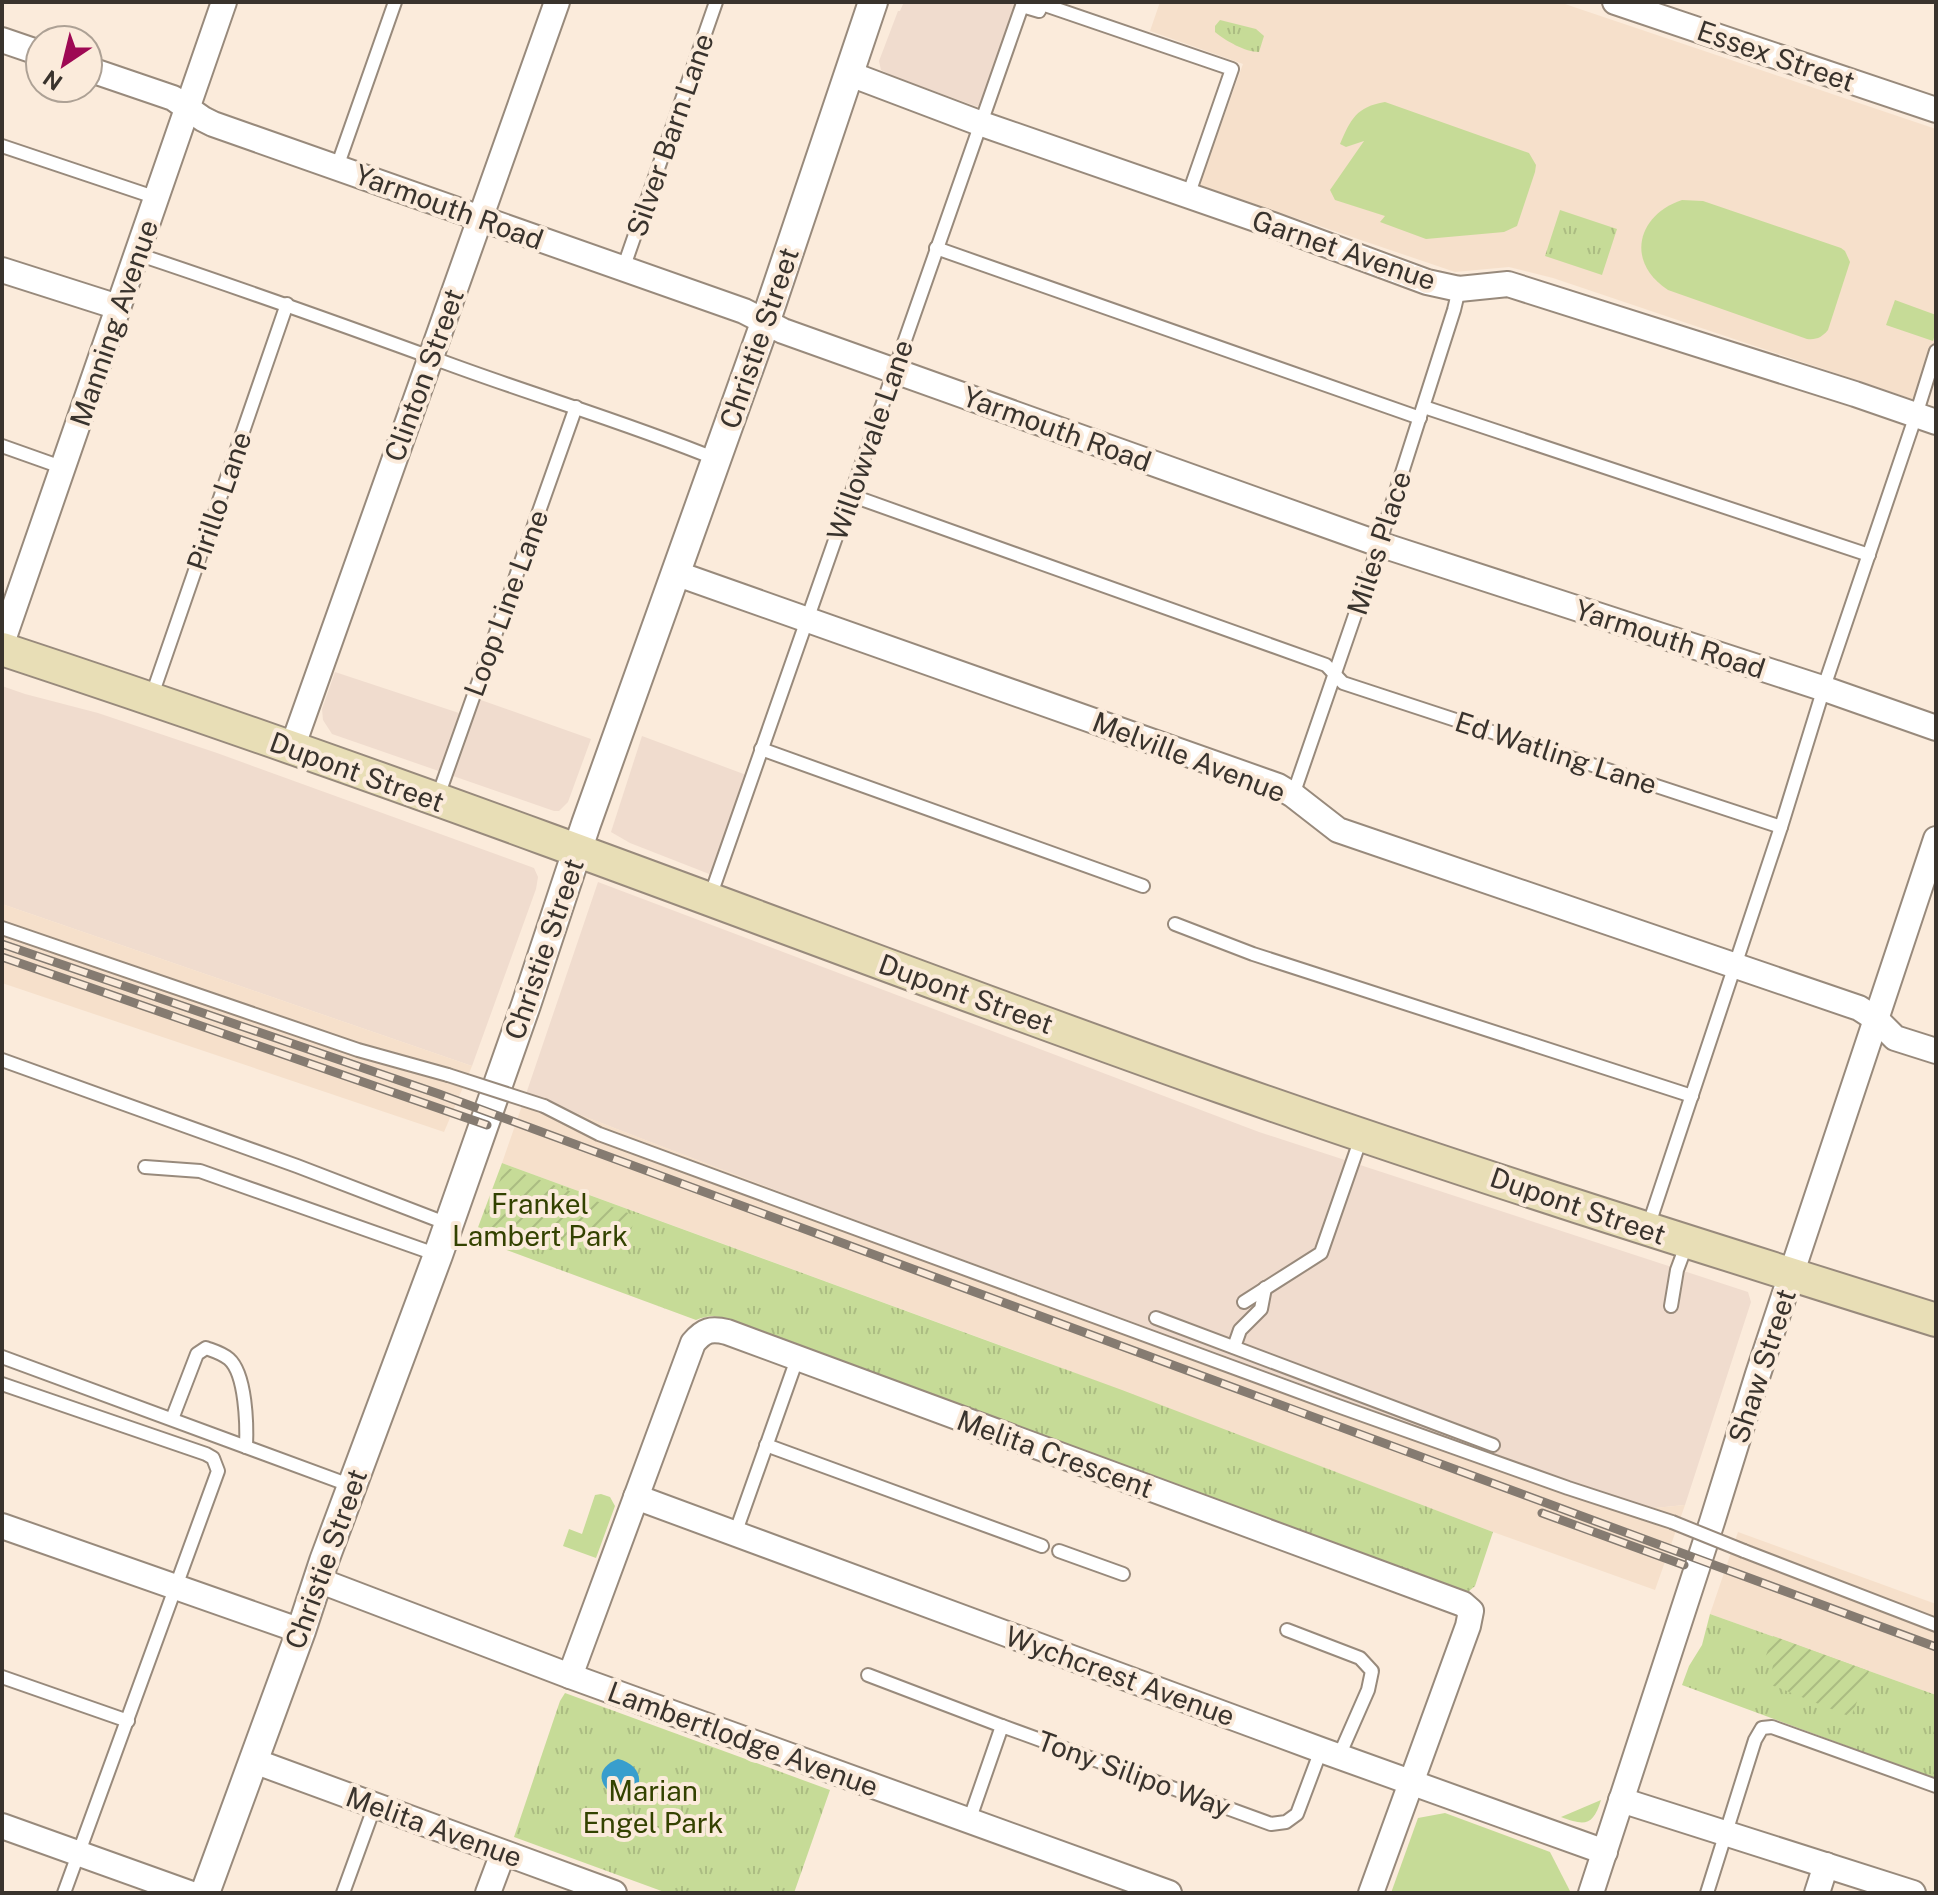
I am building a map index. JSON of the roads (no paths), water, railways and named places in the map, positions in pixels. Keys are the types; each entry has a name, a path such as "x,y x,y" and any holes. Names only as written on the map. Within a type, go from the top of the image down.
{"main road":[{"name":"Dupont Street","path":"2,646 578,851 1220,1086 1647,1230 1936,1320"}],"street":[{"name":"Manning Avenue","path":"2,646 224,2"},
{"name":"Clinton Street","path":"292,748 557,2"},
{"name":"Christie Street","path":"205,1893 438,1255 765,323 873,2"},
{"name":"Essex Street","path":"1615,2 1936,110"},
{"path":"2,40 24,48"},
{"name":"Yarmouth Road","path":"104,74 163,94 213,124 744,311 783,331 895,372 1379,544 1936,728"},
{"name":"Garnet Avenue","path":"850,74 1427,282 1459,289 1508,284 1926,419"},
{"path":"2,270 118,307"},
{"name":"Melville Avenue","path":"675,573 1278,786 1338,830 1859,1008 1876,1019 1895,1038 1936,1051"},
{"name":"Shaw Street","path":"1591,1893 1762,1361 1936,839"},
{"name":"Melita Crescent","path":"570,1676 693,1343 707,1329 727,1332 1463,1604 1471,1611 1468,1626 1371,1893"},
{"name":"Wychcrest Avenue","path":"636,1497 1605,1852"},
{"path":"2,1526 301,1631"},
{"name":"Lambertlodge Avenue","path":"318,1580 570,1676 1169,1893"},
{"name":"Melita Avenue","path":"254,1761 614,1893"},
{"path":"1621,1800 1913,1893"},
{"path":"2,1826 189,1893"},
{"path":"488,1893 503,1853"},
{"path":"1817,1893 1826,1865"}],"lane":[{"path":"337,167 395,2"},
{"name":"Silver Barn Lane","path":"623,269 716,2"},
{"path":"1042,3 1232,69 1188,196"},
{"name":"Willowvale Lane","path":"709,900 1022,6 1039,11 1042,3"},
{"path":"2,146 157,198"},
{"path":"936,248 1422,413 1869,555"},
{"path":"137,254 287,304 716,459"},
{"name":"Miles Place","path":"1293,795 1422,413 1459,289"},
{"name":"Pirillo Lane","path":"151,698 287,304"},
{"path":"1647,1230 1869,555 1926,419 1936,351"},
{"name":"Loop Line Lane","path":"436,800 576,407"},
{"path":"2,446 64,468"},
{"name":"Ed Watling Lane","path":"850,495 1326,665 1343,683 1781,827"},
{"path":"761,749 1143,886"},
{"path":"1175,924 1253,954 1692,1096"},
{"path":"2,928 358,1050 544,1106 614,1140 1338,1406 1672,1522 1936,1625"},
{"path":"2,1060 282,1160 448,1224"},
{"path":"1244,1302 1321,1253 1362,1135"},
{"path":"145,1167 200,1171 438,1255"},
{"path":"1671,1306 1677,1270 1687,1243"},
{"path":"1234,1347 1240,1330 1261,1309 1265,1288"},
{"path":"1156,1318 1493,1445"},
{"path":"172,1419 197,1354 206,1348 220,1352 232,1361 238,1373 245,1411 246,1447"},
{"path":"2,1357 352,1486"},
{"path":"735,1534 797,1359"},
{"path":"2,1384 206,1454 213,1458 218,1471 64,1893"},
{"path":"766,1445 1042,1546"},
{"path":"1059,1551 1123,1574"},
{"name":"Tony Silipo Way","path":"969,1821 1002,1726 1271,1824 1286,1822 1297,1814 1368,1690 1372,1671 1360,1658 1287,1630"},
{"path":"868,1675 1002,1726"},
{"path":"2,1677 128,1721"},
{"path":"1707,1893 1755,1740 1762,1728 1772,1727 1936,1786"},
{"path":"343,1893 375,1805"}],"water":[{"path":"618,1759 632,1766 639,1776 637,1788 625,1799 610,1792 602,1780 604,1769"}],"railway":[{"path":"2,944 439,1094 1936,1647"},
{"path":"2,957 487,1125"},
{"path":"1542,1513 1684,1565"}],"park label":[{"name":"Frankel Lambert Park","path":"540,1220"},
{"name":"Marian Engel Park","path":"653,1807"}]}
